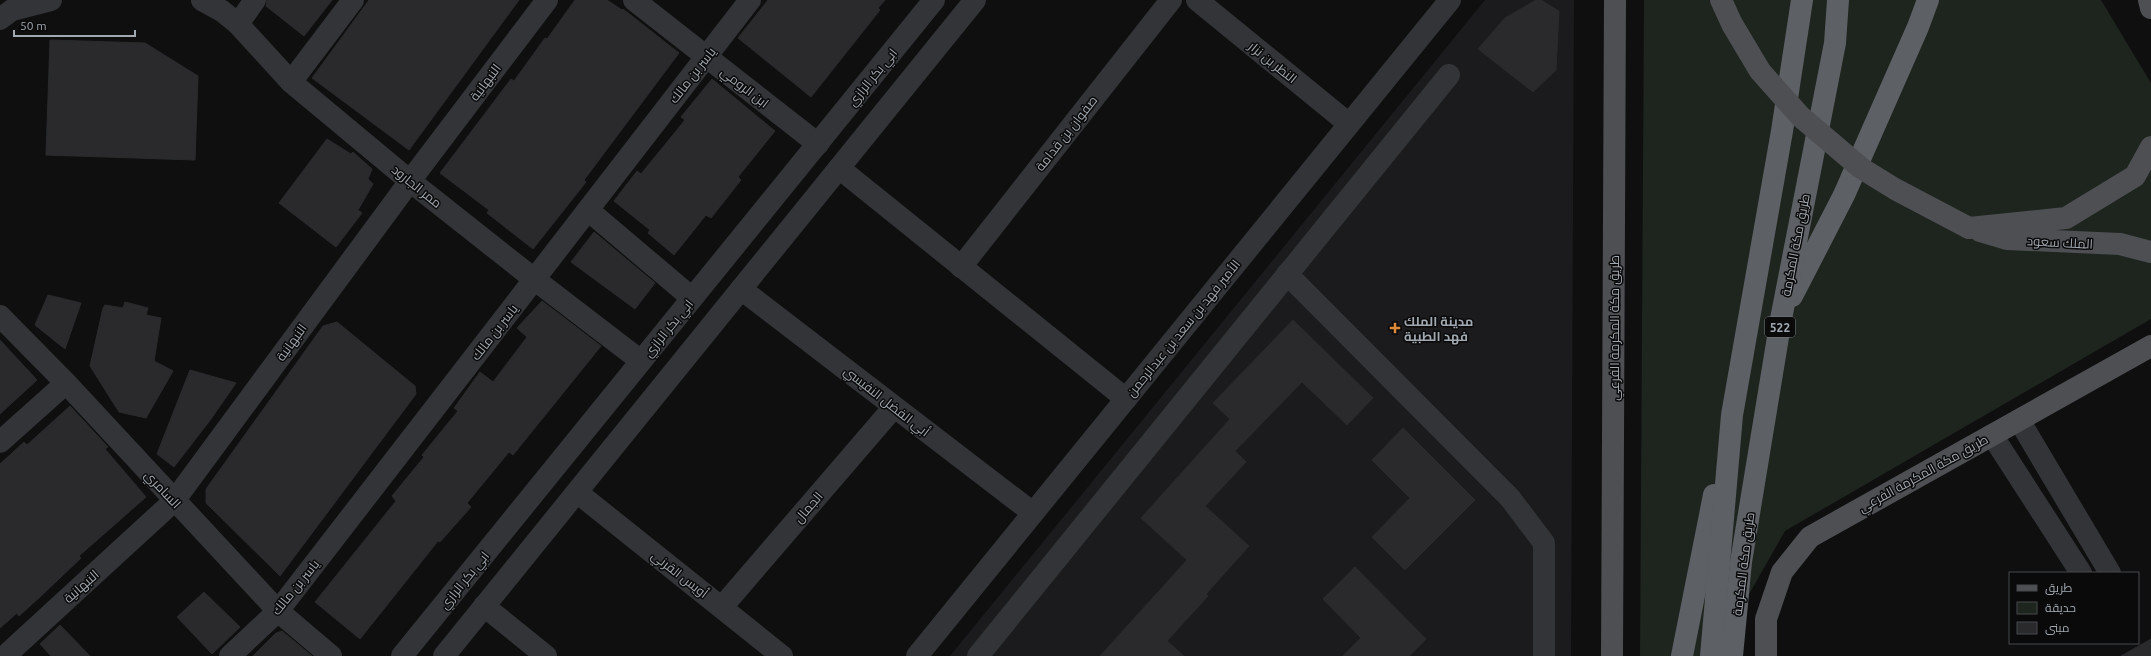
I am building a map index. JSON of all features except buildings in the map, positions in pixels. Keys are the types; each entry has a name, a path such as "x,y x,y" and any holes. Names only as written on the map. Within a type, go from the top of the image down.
{"highway":[{"name":"طريق مكة المكرمة","path":"1711,656 1732,415 1782,131 1802,0"},
{"name":"طريق مكة المكرمة","path":"1732,656 1741,562 1781,319 1835,43 1838,0"},
{"path":"1781,319 1844,195 1918,28 1928,0"},
{"path":"1682,656 1757,272"}],"main road":[{"name":"طريق مكة المكرمة الفرعي","path":"1612,656 1615,0"},
{"name":"الملك سعود","path":"1721,0 1732,24 1760,71 1802,117 1861,168 1895,188 1969,228 2007,239 2120,244 2151,252"},
{"path":"2149,0 2151,8"},
{"path":"1969,228 2066,218 2135,176 2151,147"},
{"name":"طريق مكة المكرمة الفرعي","path":"1766,656 1766,619 1782,572 1810,537 2151,346"}],"street":[{"name":"ممر الجارود","path":"202,0 222,11 238,24 291,82 410,181 641,361"},
{"path":"238,24 255,0"},
{"path":"291,82 353,0"},
{"name":"النبهانية","path":"4,656 174,501 410,181 547,0"},
{"name":"ابن الرومي","path":"634,0 818,144"},
{"name":"ياسر بن مالك","path":"230,656 278,611 750,0"},
{"name":"ابي بكر الرازي","path":"402,656 934,0"},
{"path":"444,656 578,493 975,0"},
{"name":"صفوان بن قدامة","path":"961,267 1171,0"},
{"name":"النظر بن نزار","path":"1197,0 1349,124"},
{"name":"الأمير فهد بن سعد بن عبدالرحمن","path":"917,656 1450,0"},
{"path":"0,19 12,10 47,1"},
{"path":"978,656 1449,75"},
{"path":"839,168 1126,399"},
{"path":"588,210 692,298"},
{"path":"1287,274 1510,498 1544,544 1544,656"},
{"name":"أبي الفضل النفيسي","path":"741,289 1033,513"},
{"name":"السامري","path":"0,316 66,383 174,501 278,611 331,656"},
{"path":"0,442 66,383"},
{"name":"الجمال","path":"722,607 894,407"},
{"path":"2019,420 2109,572"},
{"path":"1992,435 2079,572"},
{"name":"أويس القرني","path":"578,493 782,656"},
{"path":"484,606 546,656"}],"shaded area":[{"name":"مدينة الملك فهد الطبية","path":"1485,0 1574,0 1571,656 950,656"}],"green space":[{"path":"1644,0 2101,0 2151,83 2151,319 1785,531 1714,656 1640,656"}],"place":[{"name":"مدينة الملك فهد الطبية","path":"1395,328"}]}
